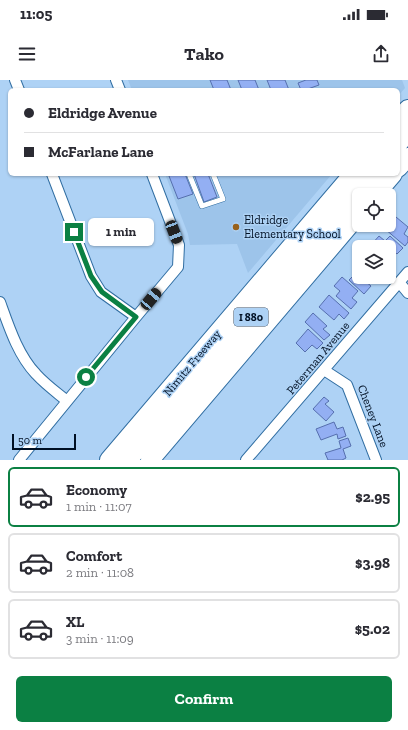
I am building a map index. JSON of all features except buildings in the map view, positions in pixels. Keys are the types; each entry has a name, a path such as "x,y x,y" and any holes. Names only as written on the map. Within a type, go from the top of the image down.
{"highway":[{"path":"400,119 408,109"},
{"path":"400,142 408,132"},
{"path":"400,166 408,156"},
{"name":"Nimitz Freeway","path":"109,460 351,176"},
{"name":"I 880","path":"128,460 371,176"},
{"path":"381,188 391,176"},
{"name":"I 880","path":"150,460 352,222"}],"street":[{"path":"53,176 91,276 102,292 136,317"},
{"path":"19,460 178,267 179,246 153,176"},
{"name":"Peterman Avenue","path":"246,460 408,272"},
{"path":"399,282 408,293"},
{"path":"0,302 24,358 36,374 67,401"},
{"name":"Cheney Lane","path":"324,370 347,385 376,460"}],"lane":[{"path":"190,176 202,206 223,199 214,176"}],"shaded area":[{"path":"128,80 402,80 405,88 400,94 400,88 131,88"},
{"name":"Eldridge Elementary School","path":"166,176 330,176 248,273 237,244 190,245 188,234"}],"place":[{"name":"Eldridge Elementary School","path":"236,227"}],"route":[{"path":"74,232 91,276 102,292 136,317 86,377"}]}
